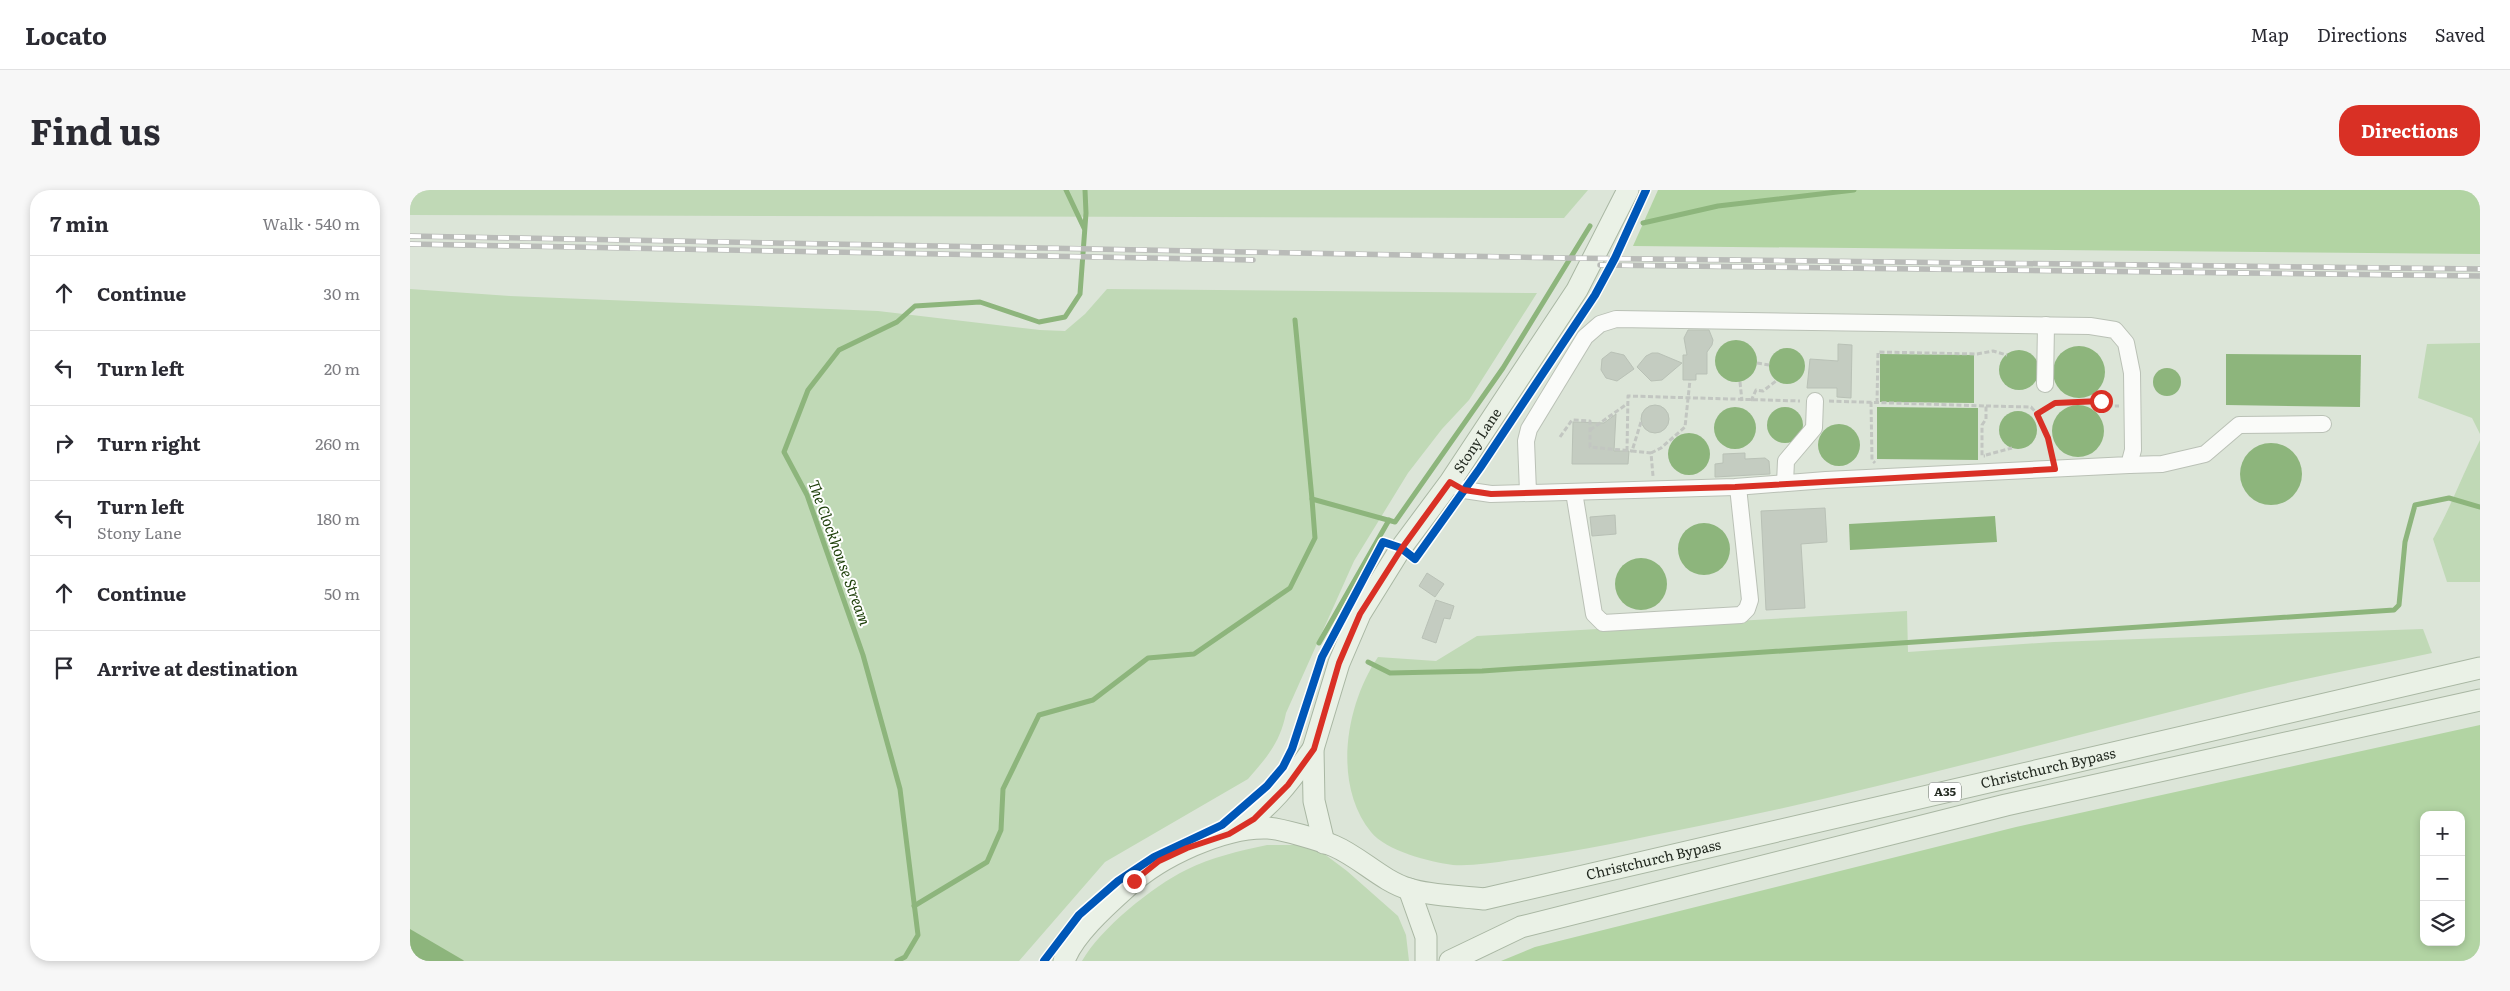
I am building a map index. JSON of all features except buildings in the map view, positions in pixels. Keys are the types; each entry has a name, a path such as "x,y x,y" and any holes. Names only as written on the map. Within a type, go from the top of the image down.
{"main road":[{"name":"Stony Lane","path":"1324,843 1314,801 1314,749 1339,663 1360,614 1402,548 1450,482 1577,290 1628,190"},
{"name":"Christchurch Bypass","path":"1409,889 1484,899 2480,668"},
{"name":"Christchurch Bypass","path":"1450,961 1521,927 2006,805 2480,700"},
{"name":"Stony Lane","path":"1229,834 1254,819 1288,785 1314,749"},
{"path":"1064,958 1108,904 1159,861 1187,848 1229,834 1268,828 1324,843 1363,862 1409,889 1426,937 1426,961"}],"lane":[{"path":"1528,492 1526,441 1528,429 1585,337 1600,324 1616,319 2090,326 2115,330 2126,342 2130,358 2134,450 2129,465"},
{"path":"2045,384 2046,326"},
{"path":"1785,483 1786,461 1814,428 1815,401"},
{"path":"1450,482 1464,490 1491,494 1574,492 1738,487 1875,478 2162,464 2205,454 2239,425 2323,424"},
{"path":"1574,492 1594,614 1603,623 1645,622 1741,615 1747,609 1750,600 1738,487"}],"path":[{"path":"1877,403 1878,352 1977,354 1993,351 2007,354"},
{"path":"1757,363 1769,365"},
{"path":"1560,437 1572,420 1590,421 1590,447 1651,453 1661,448 1685,427 1690,380"},
{"path":"1751,401 1756,390 1763,391 1776,381"},
{"path":"1740,382 1742,401"},
{"path":"2037,414 2055,403 2101,401 2106,406 2132,406"},
{"path":"1871,402 1872,460 1875,463 1875,478"},
{"path":"1590,430 1628,404"},
{"path":"1986,406 2031,407 2037,414 2048,438 2055,469"},
{"path":"1632,451 1641,422"},
{"path":"1986,456 2012,448"},
{"path":"1651,453 1653,489"}],"shaded area":[{"path":"410,190 1588,190 1564,218 410,215"},
{"path":"1658,190 2480,190 2480,254 1633,246"},
{"path":"410,289 510,296 878,311 1040,330 1065,331 1085,314 1107,289 1537,293 1469,400 1442,429 1408,473 1354,561 1286,713 1280,733 1267,756 1248,779 1105,862 1019,961 410,961"},
{"path":"1740,340 1748,343 1754,349 1757,361 1754,373 1748,379 1732,382 1724,379 1718,373 1715,357 1718,349 1724,343"},
{"path":"2480,343 2480,434 2472,418 2418,398 2427,344"},
{"path":"2079,346 2089,348 2097,354 2103,362 2105,372 2103,382 2097,390 2089,396 2079,398 2069,396 2061,390 2055,382 2053,372 2055,362 2061,354 2069,348"},
{"path":"1787,348 1800,353 1805,366 1800,379 1787,384 1774,379 1769,366 1774,353"},
{"path":"2019,350 2033,356 2039,370 2033,384 2019,390 2005,384 1999,370 2005,356"},
{"path":"1880,354 1974,355 1974,403 1880,402"},
{"path":"2226,354 2361,355 2360,407 2226,405"},
{"path":"2167,368 2177,372 2181,382 2177,392 2167,396 2157,392 2153,382 2157,372"},
{"path":"2073,405 2083,405 2097,412 2104,426 2104,436 2097,450 2083,457 2073,457 2063,453 2056,446 2052,436 2052,426 2056,416 2063,409"},
{"path":"1739,407 1747,410 1753,416 1756,428 1753,440 1747,446 1731,449 1723,446 1717,440 1714,424 1717,416 1723,410"},
{"path":"1785,407 1798,412 1803,425 1798,438 1785,443 1772,438 1767,425 1772,412"},
{"path":"1877,407 1978,408 1978,460 1877,459"},
{"path":"2018,411 2032,416 2037,430 2032,444 2018,449 2004,444 1999,430 2004,416"},
{"path":"1843,424 1851,427 1857,433 1860,445 1857,457 1851,463 1835,466 1827,463 1821,457 1818,441 1821,433 1827,427"},
{"path":"1693,433 1701,436 1707,442 1710,454 1707,466 1701,472 1685,475 1677,472 1671,466 1668,450 1671,442 1677,436"},
{"path":"2480,440 2480,582 2447,582 2433,539"},
{"path":"2271,443 2283,445 2293,452 2300,462 2302,474 2300,486 2293,496 2283,503 2271,505 2259,503 2249,496 2242,486 2240,474 2242,462 2249,452 2259,445"},
{"path":"1995,516 1997,542 1850,550 1849,524"},
{"path":"1699,523 1709,523 1723,530 1730,544 1730,554 1723,568 1709,575 1699,575 1689,571 1682,564 1678,554 1678,544 1682,534 1689,527"},
{"path":"1636,558 1646,558 1660,565 1667,579 1667,589 1660,603 1646,610 1636,610 1626,606 1619,599 1615,589 1615,579 1619,569 1626,562"},
{"path":"1907,611 1908,652 2054,642 2423,629 2432,653 2251,692 1894,782 1761,813 1580,850 1475,865 1443,864 1397,850 1387,845 1371,832 1359,813 1351,791 1348,768 1348,744 1351,720 1367,676 1378,657 1436,661 1477,636"},
{"path":"2480,725 2480,961 1501,961 1535,947 2016,827"},
{"path":"1267,845 1299,845 1323,853 1347,871 1398,916 1406,935 1409,961 1082,961 1114,922 1158,886 1196,865 1236,852"},
{"path":"410,929 463,960 464,961 410,961"}],"waterway":[{"path":"1066,190 1084,228"},
{"name":"The Clockhouse Stream","path":"897,961 905,957 918,935 900,789 863,655 807,495 784,452 808,390 839,350 897,322 915,306 980,302 1039,322 1065,317 1080,294 1086,213 1085,190"},
{"path":"1643,223 1718,206 1854,190"},
{"path":"914,906 987,862 1001,830 1003,789 1039,715 1093,700 1148,658 1194,654 1290,588 1315,538 1312,499 1395,522 1503,368 1590,226"},
{"path":"1295,320 1312,499"},
{"path":"1368,662 1390,673 1482,671 2394,610 2399,605 2405,542 2415,505 2449,498 2480,507"},
{"path":"1319,643 1389,520"}],"railway":[{"path":"410,236 1564,258 2480,269"},
{"path":"410,244 1253,260"},
{"path":"1600,265 2480,276"}],"cycle path":[{"path":"1044,961 1079,915 1118,881 1154,857 1222,825 1267,786 1283,767 1292,749 1322,657 1383,542 1401,548 1415,559 1480,468 1595,295 1615,258 1646,190"}],"route":[{"path":"1134,881 1159,861 1187,848 1229,834 1254,819 1288,785 1314,749 1324,708 1339,663 1360,614 1402,548 1450,482 1464,490 1491,494 1735,487 1826,480 2055,469 2053,453 2037,414 2055,403 2101,401"}]}
